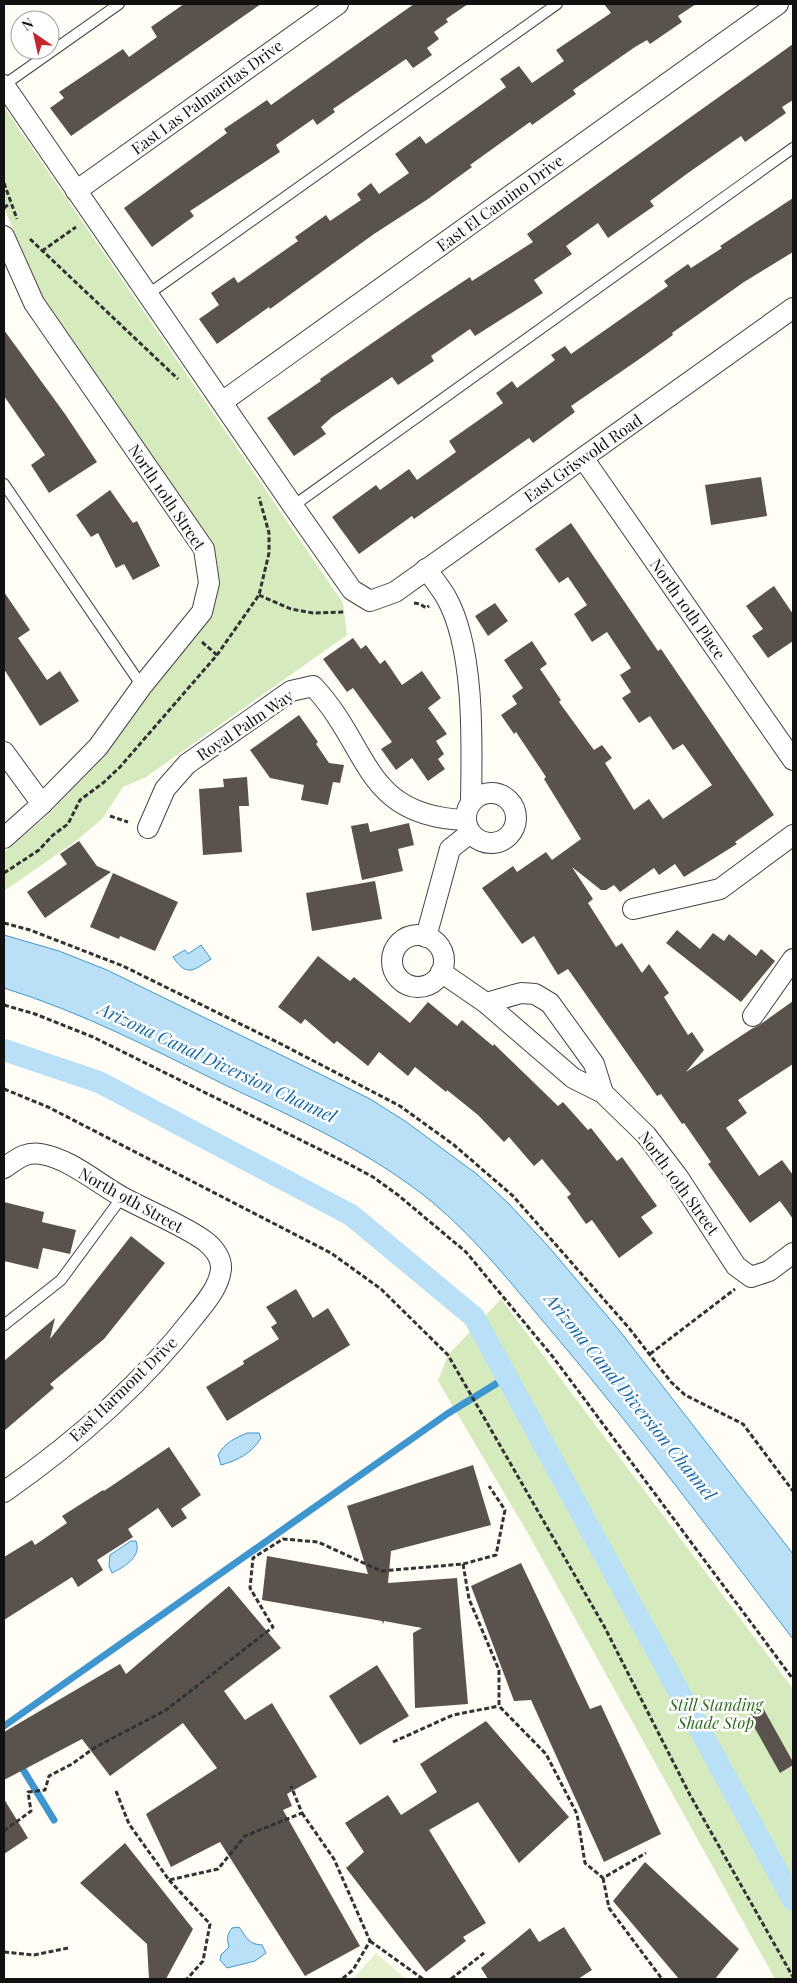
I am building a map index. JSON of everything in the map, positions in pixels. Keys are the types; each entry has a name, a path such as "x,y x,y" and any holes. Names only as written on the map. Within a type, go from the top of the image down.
{"street":[{"name":"East Las Palmaritas Drive","path":"76,191 338,4"},
{"name":"East El Camino Drive","path":"222,402 778,4"},
{"path":"4,85 292,506"},
{"name":"North 10th Street","path":"4,838 42,804 98,747 142,686 202,612 209,583 204,549 34,303 12,231"},
{"name":"East Griswold Road","path":"292,506 352,590 370,601 395,592 793,308"},
{"name":"North 10th Place","path":"583,458 793,760"},
{"path":"426,569 446,597 463,645 472,755 471,801 467,810 468,827 481,841 489,843 504,840 515,829 517,815 509,799 495,792 480,794 471,801"},
{"name":"Royal Palm Way","path":"148,828 165,789 187,764 290,691 313,686 329,703 380,788 396,802 427,815 468,827"},
{"path":"4,752 42,804"},
{"path":"426,937 450,850 468,827"},
{"path":"633,909 720,889 793,835"},
{"path":"418,935 426,937 438,944 442,950 443,965 441,972 431,984 416,987 402,981 393,968 394,952 403,940 418,935"},
{"path":"753,1016 793,960"},
{"name":"North 10th Street","path":"441,972 486,1003 573,1078 603,1093 646,1135 678,1178 736,1266 751,1277"},
{"name":"North 10th Street","path":"486,1003 521,993 535,994 550,1003 594,1064 603,1093"},
{"name":"North 9th Street","path":"4,1168 27,1153 41,1154 59,1159 122,1197 204,1241 217,1254 222,1268"},
{"path":"751,1277 769,1271 793,1252"},
{"name":"East Harmont Drive","path":"4,1492 43,1464 100,1416 143,1374 179,1335 210,1295 222,1268"}],"lane":[{"path":"4,85 119,4"},
{"path":"147,294 557,4"},
{"path":"292,506 793,148"},
{"path":"4,484 142,686"},
{"path":"4,1325 60,1280 122,1197"}],"path":[{"path":"4,184 10,203 12,231"},
{"path":"4,208 10,203"},
{"path":"42,251 93,215"},
{"path":"23,232 179,379"},
{"path":"4,873 38,850 53,834 68,824 80,800 103,783 120,766 217,655 259,595 269,553 269,533 256,490"},
{"path":"4,922 30,930 123,966 283,1045 400,1106 454,1145 513,1196 650,1354 671,1382 685,1395 743,1424 793,1491"},
{"path":"4,1005 35,1014 93,1037 346,1162 373,1177 424,1216 466,1252 553,1357 793,1679"},
{"path":"4,1089 48,1107 331,1253 381,1289 424,1329 448,1355 604,1626 690,1796 793,1977"},
{"path":"650,1354 751,1277"},
{"path":"4,1831 31,1811 28,1792 45,1790 49,1776 72,1764 94,1748 166,1710 273,1627 250,1588 253,1558 283,1539 318,1542 381,1571 463,1564 496,1555 506,1510 489,1486"},
{"path":"463,1564 469,1599 499,1670 499,1706 546,1754 577,1814 585,1863 603,1878 609,1908 662,1979"},
{"path":"394,1742 453,1715 499,1706"},
{"path":"291,1786 302,1813 334,1859 370,1941 423,1979"},
{"path":"116,1791 129,1824 169,1880 210,1924 203,1961 187,1979"},
{"path":"169,1880 218,1869 245,1836 302,1813"},
{"path":"603,1878 646,1853"},
{"path":"342,1979 353,1970 370,1941"},
{"path":"4,1952 34,1956 68,1948"},
{"path":"451,1979 484,1952"}],"green space":[{"path":"4,107 343,603 347,635 146,777 123,787 102,819 72,844 4,891 4,852 47,816 106,753 145,698 211,616 219,583 213,545 43,298 4,208"},
{"name":"Still Standing Shade Stop","path":"501,1299 793,1689 793,1979 775,1979 526,1530 438,1381 448,1355"},
{"path":"376,1953 406,1979 353,1979"}],"water":[{"name":"Arizona Canal Diversion Channel","path":"4,935 59,951 107,970 370,1099 405,1121 478,1175 509,1204 548,1246 619,1330 793,1554 793,1639 615,1408 495,1264 448,1216 431,1201 383,1167 358,1151 305,1123 116,1032 62,1008 4,988"},
{"path":"201,945 211,959 195,969 187,970 182,968 173,957 185,950 188,954"},
{"path":"247,1433 259,1433 261,1438 244,1456 221,1465 218,1455 224,1447"},
{"path":"131,1541 136,1541 137,1547 134,1557 112,1573 109,1566 110,1555"},
{"path":"239,1927 251,1942 262,1945 266,1953 255,1961 227,1968 220,1960 221,1955 229,1947 228,1938 230,1931 232,1928"}],"building":[{"path":"184,4 261,4 71,136 50,108 64,98 59,92 123,49 129,57 157,37 151,27"},
{"path":"414,4 468,4 446,19 448,22 434,32 439,39 427,48 432,55 413,68 406,59 333,109 335,112 317,125 313,119 276,145 280,152 190,211 194,216 152,247 124,208 227,133 224,129 267,100 271,105"},
{"path":"604,4 696,4 678,16 682,22 650,44 647,40 635,47 573,90 576,94 532,125 530,122 470,165 472,167 428,199 374,234 270,309 269,307 217,344 199,319 219,305 211,293 234,277 238,283 298,241 295,237 326,215 330,221 361,200 357,194 371,183 379,194 409,173 395,154 420,136 426,144 506,87 500,79 519,66 532,83 564,61 556,50 611,13"},
{"path":"793,44 793,100 782,107 786,113 745,142 741,136 688,173 650,201 654,206 608,238 598,223 566,246 572,254 534,280 543,293 475,336 470,329 431,356 434,361 398,385 392,377 332,417 321,427 326,434 294,456 267,418 423,308 470,277 472,281 533,242 527,234"},
{"path":"793,198 793,252 744,282 672,333 673,335 571,406 575,412 533,443 529,438 414,519 412,516 359,554 332,517 376,485 380,490 409,469 417,480 456,452 449,441 503,403 496,393 512,381 517,388 555,360 551,355 565,346 571,354 668,286 664,281 688,264 691,268 722,248 720,246"},
{"path":"4,330 97,462 49,493 31,465 45,455 4,396"},
{"path":"761,477 767,516 711,525 705,485"},
{"path":"110,490 133,523 137,521 160,566 133,580 124,564 116,568 98,533 91,537 76,515"},
{"path":"571,523 658,651 661,649 774,815 735,842 737,844 684,877 675,864 659,875 654,868 620,892 614,885 606,890 601,890 572,867 593,899 588,903 616,947 622,943 642,973 649,964 669,993 664,997 688,1035 692,1032 704,1050 686,1072 793,1001 793,1064 738,1100 747,1113 726,1128 759,1176 782,1160 793,1175 793,1219 780,1201 750,1223 708,1164 711,1162 684,1123 682,1124 661,1094 657,1096 568,969 558,975 534,936 522,944 482,888 513,866 517,872 546,852 552,860 581,839 544,779 546,777 516,732 514,734 501,715 517,704 512,696 523,688 504,660 532,641 547,664 540,669 561,700 559,702 594,750 602,745 612,758 605,763 634,810 649,799 663,819 712,785 683,744 673,750 650,716 639,723 622,698 631,692 620,675 631,668 607,632 592,642 574,614 587,605 568,577 559,583 535,549"},
{"path":"774,586 793,614 793,641 768,658 752,636 763,629 746,606"},
{"path":"4,592 30,630 18,638 47,680 60,671 79,701 40,726 4,669"},
{"path":"495,603 508,621 488,636 475,616"},
{"path":"353,638 361,649 366,645 380,664 385,660 402,685 422,671 441,698 428,708 447,734 436,741 444,754 438,759 445,769 428,781 412,758 396,770 381,749 392,742 353,688 347,692 323,659"},
{"path":"299,715 318,742 316,744 329,763 344,765 340,783 333,782 328,805 301,800 304,785 270,778 250,750"},
{"path":"247,777 249,806 239,806 242,852 203,855 199,789 224,787 223,779"},
{"path":"368,823 370,832 409,823 414,845 398,849 403,871 362,880 351,826"},
{"path":"79,841 97,866 111,872 45,918 27,892 67,864 60,854"},
{"path":"113,873 178,902 155,951 120,936 119,939 90,927"},
{"path":"375,881 382,919 312,931 306,893"},
{"path":"677,930 700,949 713,933 724,941 729,934 756,956 761,949 775,961 741,1002 666,943"},
{"path":"318,956 350,981 354,977 410,1023 428,1002 457,1026 462,1020 493,1046 494,1044 558,1106 563,1102 588,1130 591,1128 617,1161 622,1157 657,1206 641,1217 653,1233 619,1258 592,1220 586,1224 567,1197 571,1194 542,1159 534,1166 509,1137 504,1142 478,1115 415,1067 408,1076 379,1052 368,1066 337,1041 334,1044 305,1019 301,1024 278,1007"},
{"path":"4,1202 44,1212 42,1222 76,1230 70,1254 43,1248 38,1269 4,1261"},
{"path":"131,1236 165,1263 104,1339 50,1384 54,1388 4,1431 4,1361 55,1318 50,1339"},
{"path":"296,1289 313,1318 328,1308 350,1345 227,1421 206,1387 244,1364 243,1361 279,1339 271,1327 277,1323 266,1307"},
{"path":"169,1447 201,1495 181,1509 187,1518 172,1528 158,1508 128,1529 133,1537 97,1560 103,1570 78,1587 72,1577 4,1620 4,1557 32,1540 35,1545 67,1523 62,1516 104,1491"},
{"path":"473,1465 491,1525 391,1551 388,1583 457,1578 468,1704 415,1708 413,1633 422,1628 384,1621 383,1624 382,1621 262,1600 267,1556 368,1574 347,1506"},
{"path":"521,1563 590,1709 601,1705 661,1834 604,1862 531,1700 514,1701 471,1586"},
{"path":"229,1586 281,1648 224,1691 245,1720 272,1703 317,1777 287,1794 292,1806 283,1810 360,1946 305,1976 220,1842 171,1867 146,1814 217,1768 183,1723 110,1776 82,1739 4,1780 4,1732 120,1664 126,1674"},
{"path":"377,1665 409,1716 360,1745 329,1696"},
{"path":"763,1708 793,1762 793,1765 780,1773 748,1716"},
{"path":"486,1721 569,1817 519,1863 478,1802 429,1830 486,1923 463,1937 466,1941 426,1972 346,1868 364,1852 345,1823 388,1795 401,1815 437,1792 420,1764"},
{"path":"4,1799 28,1838 4,1854"},
{"path":"125,1843 193,1929 166,1979 149,1979 147,1944 80,1883"},
{"path":"645,1862 739,1949 715,1979 679,1979 613,1901"},
{"path":"564,1927 592,1970 578,1979 488,1979 481,1968 530,1928 539,1942"}],"waterway":[{"path":"4,1050 99,1082 351,1215 474,1317 793,1900"},
{"path":"4,1726 447,1414 507,1377"},
{"path":"19,1763 54,1820"}]}
